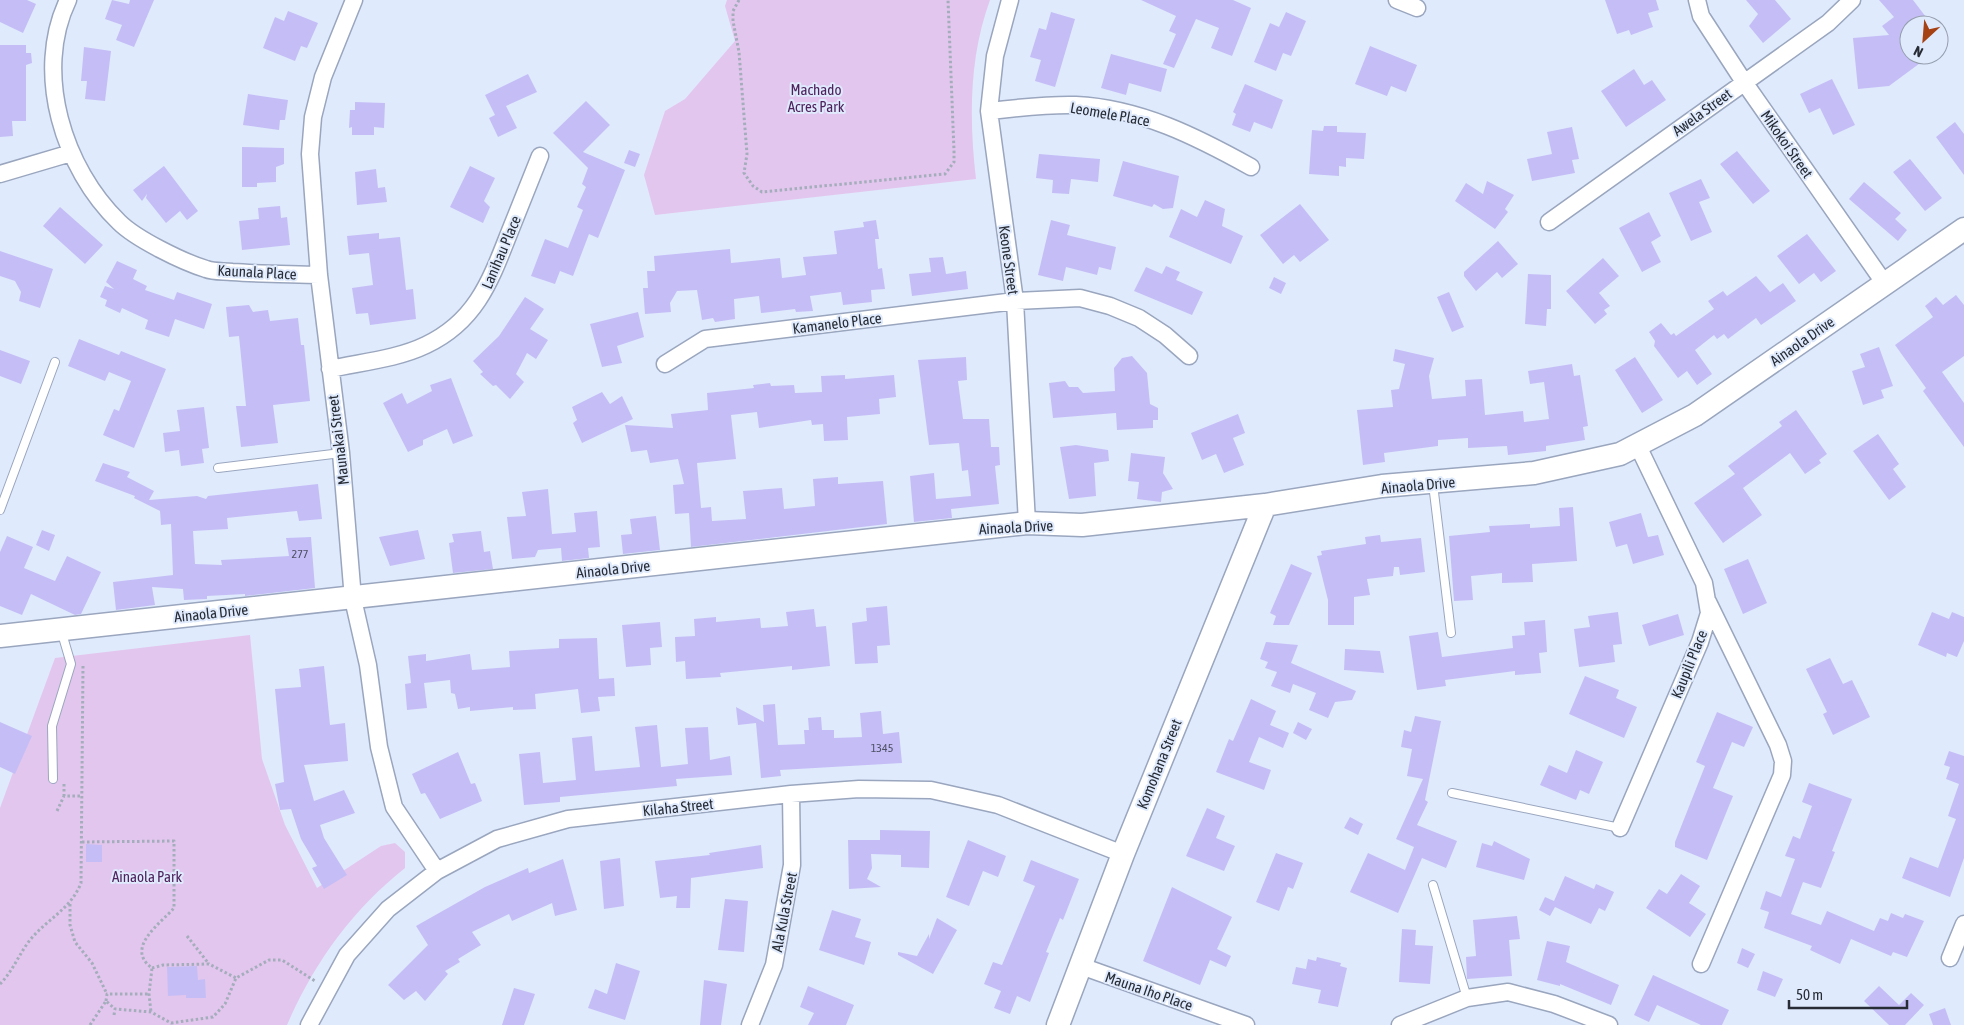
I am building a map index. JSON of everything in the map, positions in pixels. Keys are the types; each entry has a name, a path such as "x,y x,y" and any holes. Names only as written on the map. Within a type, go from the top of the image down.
{"street":[{"name":"Kaunala Place","path":"68,0 55,43 53,80 59,117 72,152 91,190 120,223 162,249 207,270 253,274 319,275"},
{"name":"Maunakai Street","path":"354,0 323,77 313,117 310,154 319,275 341,453 353,599 368,665 379,747 394,807 437,871"},
{"name":"Keone Street","path":"1010,0 994,56 989,111 1015,301 1027,523"},
{"path":"1397,0 1417,8"},
{"name":"Mikokoi Street","path":"1697,0 1701,16 1744,82 1885,284"},
{"name":"Awela Street","path":"1549,222 1828,23 1852,0"},
{"name":"Leomele Place","path":"989,111 1077,105 1141,116 1199,138 1251,167"},
{"path":"0,174 72,152"},
{"name":"Lanihau Place","path":"330,368 399,355 426,345 451,329 472,309 489,285 540,156"},
{"name":"Ainaola Drive","path":"0,636 353,599 1027,523 1082,525 1265,505 1382,486 1534,473 1620,454 1694,415 1964,229"},
{"name":"Kamanelo Place","path":"665,364 705,339 1015,301 1080,298 1110,306 1139,318 1165,335 1189,356"},
{"name":"Kaupili Place","path":"1620,828 1700,642 1709,613 1704,583 1638,446"},
{"name":"Komohana Street","path":"1058,1025 1122,854 1265,505"},
{"path":"1701,964 1782,775 1783,761 1778,745 1706,598"},
{"name":"Kilaha Street","path":"309,1025 347,956 388,909 437,871 497,839 568,819 791,794 859,789 931,790 998,805 1122,854"},
{"name":"Ala Kula Street","path":"750,1025 774,965 792,865 791,794"},
{"path":"1950,958 1964,924"},
{"name":"Mauna Iho Place","path":"1081,966 1246,1025"},
{"path":"1400,1025 1467,998 1508,992 1554,1004 1609,1025"}],"lane":[{"path":"0,510 55,362"},
{"path":"218,468 341,453"},
{"path":"1433,482 1451,633"},
{"path":"53,778 52,726 71,664 61,629"},
{"path":"1452,793 1620,828"},
{"path":"1433,885 1467,998"}],"path":[{"path":"739,0 733,11 733,21 739,52 747,154 744,172 753,186 762,192 946,174 954,162 948,0"},
{"path":"0,984 30,940 70,904 81,883 83,665 78,660"},
{"path":"56,811 64,796 63,779"},
{"path":"64,796 82,796"},
{"path":"82,842 174,841 174,908 149,932 142,944 142,955 152,968 149,994 151,1012"},
{"path":"70,904 70,925 75,942 92,963 107,994 106,1001 90,1025"},
{"path":"187,936 209,964 236,978"},
{"path":"106,1001 115,1009 151,1012 171,1024 213,1017 226,1004 236,978 269,960 282,960 310,977"},
{"path":"152,968 163,965 209,964"},
{"path":"107,994 149,994"},
{"path":"114,1015 115,1009"}],"green space":[{"name":"Machado Acres Park","path":"727,0 990,0 983,22 974,66 972,134 976,179 655,215 644,175 665,111 685,99 735,41 725,6"},
{"name":"Ainaola Park","path":"250,635 262,759 285,825 317,888 381,846 395,843 405,852 405,868 368,902 336,939 309,980 287,1025 0,1025 0,808 55,658"}],"building":[{"path":"0,0 27,0 36,4 23,33 0,22"},
{"path":"112,0 129,4 130,0 154,0 134,47 116,40 122,25 105,19"},
{"path":"1141,0 1233,0 1251,8 1232,56 1211,48 1219,28 1196,19 1174,68 1163,64 1176,34 1169,31 1176,16"},
{"path":"1605,0 1656,0 1659,10 1648,13 1653,27 1631,35 1629,30 1617,34"},
{"path":"1746,0 1775,0 1791,19 1763,43 1749,26 1758,14"},
{"path":"1879,0 1913,0 1924,15 1899,15 1899,65 1917,65 1889,86 1858,89 1853,38 1889,35 1882,26 1894,17"},
{"path":"288,11 318,23 307,48 301,46 295,61 263,48 275,17 284,21"},
{"path":"1051,12 1075,19 1055,87 1035,81 1041,60 1030,57 1039,28 1046,30"},
{"path":"1286,12 1306,21 1291,56 1283,53 1276,71 1254,62 1270,23 1279,27"},
{"path":"0,45 26,45 26,53 31,53 32,63 26,65 26,121 12,121 13,136 0,137"},
{"path":"1370,46 1417,65 1406,92 1391,86 1387,96 1355,84"},
{"path":"84,47 111,51 105,101 85,99 87,81 81,81"},
{"path":"1111,54 1167,69 1161,92 1129,83 1126,95 1101,88"},
{"path":"1634,69 1644,85 1652,80 1666,100 1626,127 1601,91"},
{"path":"528,74 537,92 506,106 517,128 498,137 489,118 495,115 485,95"},
{"path":"1832,79 1855,125 1833,135 1820,108 1809,113 1800,94"},
{"path":"1245,84 1283,100 1272,129 1254,122 1250,132 1232,125 1236,114 1233,112"},
{"path":"248,94 288,100 285,120 280,120 279,130 243,125"},
{"path":"586,101 610,125 583,152 625,170 598,238 589,234 573,276 560,271 555,284 531,276 545,239 568,248 583,210 577,207 586,187 582,184 588,168 553,133"},
{"path":"355,102 385,103 384,128 374,127 374,135 352,135 352,127 349,128 350,110 355,110"},
{"path":"1955,122 1964,134 1964,175 1936,137"},
{"path":"1324,126 1337,126 1337,132 1366,133 1364,159 1346,158 1346,167 1339,166 1339,176 1309,174 1312,130 1323,131"},
{"path":"1572,127 1579,159 1572,160 1575,173 1532,181 1527,159 1552,154 1547,132"},
{"path":"242,147 284,148 284,164 276,167 276,182 257,183 257,187 242,187"},
{"path":"629,150 640,154 635,167 624,163"},
{"path":"1737,151 1770,191 1753,204 1720,164"},
{"path":"1039,154 1100,159 1098,182 1071,179 1069,194 1052,193 1053,180 1036,178"},
{"path":"1910,159 1942,198 1925,211 1893,172"},
{"path":"1123,161 1179,176 1173,208 1163,209 1154,204 1152,207 1113,196"},
{"path":"164,166 198,211 187,220 180,211 166,223 146,198 147,194 142,201 133,190"},
{"path":"470,166 495,178 484,201 490,207 483,223 450,207"},
{"path":"376,169 378,188 385,187 387,202 357,205 355,172"},
{"path":"1701,179 1710,198 1699,202 1712,232 1691,241 1669,193"},
{"path":"1487,181 1514,195 1505,209 1508,212 1495,229 1455,201 1466,183 1483,194"},
{"path":"1864,182 1901,213 1895,219 1907,230 1898,241 1849,199"},
{"path":"1205,200 1225,209 1222,226 1243,236 1231,264 1169,237 1181,209 1197,217"},
{"path":"1300,204 1329,240 1300,262 1294,255 1283,264 1260,235"},
{"path":"280,206 281,218 287,217 290,245 242,250 239,221 259,219 258,208"},
{"path":"60,207 103,245 85,264 43,226"},
{"path":"1649,212 1661,236 1651,242 1661,262 1642,272 1619,228"},
{"path":"876,220 879,239 875,239 878,269 882,268 885,289 871,290 872,302 843,305 841,292 810,296 813,311 796,312 795,309 761,313 759,296 734,299 735,319 715,322 713,318 702,320 697,290 677,291 670,303 671,312 645,314 643,288 648,288 647,271 655,271 654,256 730,249 731,263 780,258 782,278 806,275 803,257 837,254 834,231 864,227 863,222"},
{"path":"1051,220 1070,225 1067,235 1116,247 1111,270 1099,267 1097,275 1066,267 1063,281 1038,275"},
{"path":"379,233 379,239 400,237 406,290 413,289 416,319 370,325 368,313 356,314 352,288 373,285 369,253 349,255 347,236"},
{"path":"1807,234 1836,271 1821,282 1814,273 1799,284 1777,256"},
{"path":"1498,241 1518,264 1502,278 1497,272 1476,291 1464,276 1464,272"},
{"path":"0,251 53,269 40,308 19,301 21,292 15,281 0,276"},
{"path":"943,257 946,274 966,271 968,289 912,296 909,274 931,272 929,258"},
{"path":"1603,258 1619,276 1599,293 1610,306 1604,310 1607,314 1595,324 1566,291"},
{"path":"117,261 137,270 133,279 147,286 145,290 174,300 177,292 212,304 204,329 175,319 169,337 145,329 148,320 122,308 120,313 105,306 107,300 100,297 105,286 114,289 106,282"},
{"path":"1166,266 1180,272 1176,280 1203,292 1192,315 1134,291 1146,267 1162,274"},
{"path":"1528,274 1551,275 1551,309 1547,309 1546,326 1525,324"},
{"path":"1756,276 1770,292 1783,283 1796,301 1761,325 1756,318 1728,339 1724,334 1717,339 1714,335 1695,350 1712,374 1697,385 1687,371 1678,378 1654,346 1655,341 1649,332 1661,323 1671,335 1674,333 1676,336 1714,309 1708,301 1723,291 1727,296"},
{"path":"1274,277 1286,283 1281,294 1269,288"},
{"path":"1449,292 1464,327 1452,332 1437,297"},
{"path":"1956,295 1964,305 1964,356 1942,372 1964,403 1964,447 1923,391 1926,388 1895,345 1933,317 1925,306 1936,297 1943,305"},
{"path":"525,297 544,309 530,329 548,340 536,359 527,353 516,374 524,382 510,399 496,385 493,386 480,374 483,372 473,361 499,336"},
{"path":"249,305 253,312 268,310 270,321 298,318 301,345 304,345 310,401 273,405 278,443 241,447 236,406 246,406 239,336 229,337 226,307"},
{"path":"638,312 644,337 617,346 622,363 602,367 590,324"},
{"path":"79,339 119,355 121,351 166,369 134,448 103,435 114,409 119,411 131,381 109,372 105,381 68,366"},
{"path":"1879,347 1893,386 1881,390 1884,398 1863,405 1852,371 1865,367 1860,354"},
{"path":"1395,349 1434,358 1429,376 1432,399 1466,396 1465,380 1482,379 1485,415 1523,411 1524,422 1549,419 1544,382 1530,384 1528,371 1572,364 1574,376 1580,375 1588,426 1583,427 1585,440 1546,446 1546,451 1508,455 1507,446 1468,448 1468,438 1438,440 1438,446 1384,453 1385,462 1363,465 1357,410 1393,407 1391,390 1399,389 1405,364 1393,361"},
{"path":"0,350 30,361 21,384 0,376"},
{"path":"1132,356 1147,373 1150,404 1158,408 1158,420 1153,420 1153,428 1117,430 1116,413 1053,418 1049,383 1065,381 1069,387 1078,387 1083,393 1115,391 1114,368 1122,358"},
{"path":"966,357 967,380 958,381 963,419 989,419 991,447 999,447 1000,465 995,466 999,504 951,509 952,518 914,522 910,476 934,473 936,499 971,496 968,470 962,471 959,443 929,445 918,360"},
{"path":"1635,357 1663,400 1642,413 1615,370"},
{"path":"845,375 845,379 894,375 896,397 879,399 880,414 847,417 848,440 824,441 823,424 812,425 811,420 759,428 757,412 731,415 736,459 697,463 701,508 711,507 712,521 746,519 743,491 782,488 784,509 815,506 813,479 838,477 838,484 883,481 887,524 691,547 689,513 675,514 673,485 684,484 678,459 650,463 647,450 631,452 625,425 673,428 671,414 708,410 707,393 754,388 753,385 770,383 771,386 794,385 795,393 822,392 821,376"},
{"path":"451,378 473,436 453,444 447,429 423,440 423,445 408,452 383,403 402,393 407,404 432,391 430,385"},
{"path":"602,392 610,404 622,396 633,419 582,443 573,423 577,420 572,407"},
{"path":"204,407 209,448 202,449 204,463 181,466 179,450 165,452 163,433 180,431 177,410"},
{"path":"1796,410 1827,454 1819,460 1821,463 1805,474 1790,453 1743,488 1762,515 1723,543 1694,503 1735,474 1728,466 1782,426 1779,422"},
{"path":"1238,414 1245,433 1233,438 1244,465 1224,473 1216,454 1202,460 1191,433"},
{"path":"1878,434 1899,464 1893,469 1906,487 1889,500 1853,451"},
{"path":"1076,445 1108,450 1109,461 1094,463 1096,496 1069,499 1060,447"},
{"path":"1131,453 1165,457 1163,473 1173,489 1162,492 1161,502 1137,499 1139,482 1128,481"},
{"path":"103,463 130,472 127,477 154,491 149,500 197,496 206,499 208,496 318,484 322,519 299,521 297,511 227,518 228,529 193,531 195,564 222,565 221,560 289,556 286,538 311,537 315,588 245,596 245,594 207,596 207,599 184,600 183,589 152,587 155,605 116,610 113,582 173,575 171,524 161,525 160,511 134,498 135,496 95,481"},
{"path":"548,489 552,534 576,532 574,513 597,511 600,547 588,548 589,558 562,561 561,548 538,550 535,557 512,559 507,517 526,516 522,492"},
{"path":"1573,507 1577,561 1532,564 1533,582 1502,583 1502,573 1471,576 1473,600 1454,601 1449,536 1490,532 1489,526 1530,524 1530,528 1560,526 1559,508"},
{"path":"1641,513 1648,537 1658,535 1664,555 1633,564 1627,544 1616,547 1609,522"},
{"path":"656,516 660,550 623,554 621,535 632,534 630,519"},
{"path":"42,530 55,535 49,551 36,545"},
{"path":"418,530 425,559 390,566 379,537"},
{"path":"481,531 484,552 490,551 493,569 453,573 449,543 454,542 452,534"},
{"path":"1380,535 1381,542 1421,538 1425,572 1400,575 1399,567 1394,567 1393,576 1367,579 1370,595 1354,597 1354,625 1328,625 1328,600 1317,556 1322,555 1321,551 1366,544 1365,537"},
{"path":"7,536 33,547 24,568 55,581 67,556 101,572 81,614 75,615 31,594 22,615 0,606 0,552"},
{"path":"1748,559 1767,603 1743,614 1724,569"},
{"path":"1291,564 1312,573 1289,625 1273,625 1276,616 1270,613"},
{"path":"887,606 890,645 877,646 878,663 855,664 852,623 867,621 866,608"},
{"path":"814,609 816,627 826,626 830,666 792,670 792,666 720,673 721,677 686,679 685,661 676,662 675,637 695,636 694,619 716,617 716,622 760,618 761,628 788,626 786,612"},
{"path":"1618,612 1622,644 1613,645 1615,662 1579,667 1574,629 1590,627 1588,616"},
{"path":"1932,612 1949,619 1952,612 1964,617 1964,641 1957,657 1947,653 1946,657 1918,645"},
{"path":"1678,614 1684,635 1649,646 1642,625"},
{"path":"1545,620 1547,652 1539,653 1541,673 1515,675 1515,671 1445,680 1446,686 1417,690 1409,636 1438,632 1442,657 1513,648 1512,636 1525,635 1524,622"},
{"path":"660,622 662,647 650,648 651,665 626,667 622,625"},
{"path":"597,638 599,679 614,678 615,696 598,697 600,711 581,713 578,689 535,694 536,709 513,710 513,707 470,711 470,707 458,709 455,694 451,693 450,680 424,683 427,708 407,710 405,684 411,683 408,656 426,654 426,661 470,654 472,670 510,667 509,651 559,648 559,639"},
{"path":"1266,642 1298,645 1291,663 1356,691 1352,700 1335,702 1328,718 1309,710 1316,693 1293,684 1290,693 1271,686 1277,672 1265,668 1268,662 1260,659"},
{"path":"1345,649 1380,651 1384,673 1344,670"},
{"path":"1830,658 1843,684 1852,680 1870,717 1833,735 1823,714 1827,712 1806,669"},
{"path":"324,666 330,725 345,723 348,761 304,765 314,801 344,790 355,813 320,825 324,838 347,875 324,889 312,868 317,866 301,839 291,809 280,810 275,784 284,782 275,689 301,687 299,669"},
{"path":"1585,676 1619,690 1616,698 1637,707 1624,738 1569,714"},
{"path":"1251,699 1276,711 1270,725 1289,733 1283,748 1259,737 1249,762 1271,770 1264,790 1216,772 1229,739 1233,741"},
{"path":"775,704 778,745 805,744 804,730 809,730 808,718 821,717 822,730 834,730 834,738 862,737 860,713 881,711 883,734 899,732 902,763 780,770 781,776 761,778 756,723 738,725 736,707 764,722 763,705"},
{"path":"1717,712 1753,727 1744,747 1732,742 1713,788 1733,796 1707,860 1675,847 1675,842 1705,766 1696,762"},
{"path":"1415,716 1441,721 1425,800 1428,802 1417,825 1457,841 1446,868 1422,858 1398,913 1350,892 1368,853 1405,870 1414,847 1396,839 1423,779 1407,776 1412,749 1401,747 1404,730 1411,732"},
{"path":"0,722 32,736 15,774 0,767"},
{"path":"1298,722 1312,729 1306,740 1293,733"},
{"path":"657,725 661,767 688,764 685,728 708,727 710,760 730,756 732,775 676,779 677,786 560,797 560,802 524,805 519,754 540,752 543,783 576,780 572,738 592,736 595,771 640,767 635,727"},
{"path":"1576,750 1603,762 1589,794 1580,790 1576,800 1540,785 1549,765 1567,773"},
{"path":"1949,751 1964,756 1964,858 1950,897 1902,878 1910,857 1938,868 1956,819 1948,816 1959,784 1946,779 1950,767 1944,765"},
{"path":"458,752 471,784 475,783 482,801 440,819 425,793 421,794 412,774"},
{"path":"1809,783 1852,799 1832,851 1835,852 1821,888 1803,882 1791,914 1821,925 1827,911 1874,931 1880,918 1888,921 1891,913 1903,918 1905,914 1924,921 1907,957 1893,952 1891,956 1851,939 1840,964 1810,950 1812,946 1764,928 1769,912 1760,909 1766,891 1781,897 1795,859 1785,856 1793,836 1800,839 1812,806 1802,802"},
{"path":"1207,808 1225,816 1216,838 1235,846 1224,871 1186,856"},
{"path":"1350,817 1363,824 1358,835 1344,828"},
{"path":"880,830 930,831 929,868 901,867 901,855 871,854 872,868 867,879 881,887 849,889 848,840 880,840"},
{"path":"968,840 1006,856 998,877 983,871 969,906 946,897"},
{"path":"1494,841 1530,859 1524,880 1476,867 1482,843 1492,846"},
{"path":"86,844 102,845 102,862 86,862"},
{"path":"761,845 763,868 691,878 690,908 676,908 677,896 660,898 655,861 710,855 709,853"},
{"path":"1276,853 1303,863 1293,889 1288,887 1279,911 1256,902"},
{"path":"620,858 624,906 604,909 600,861"},
{"path":"563,859 577,910 555,916 552,903 512,921 509,914 472,932 481,945 458,959 460,962 445,971 448,974 425,1001 416,991 404,1000 388,985 428,945 416,926 485,887 528,868 529,873"},
{"path":"1031,860 1079,879 1063,920 1060,918 1046,952 1049,953 1030,1002 1017,996 1010,1014 994,1008 1001,991 984,984 993,962 1002,965 1035,886 1023,881"},
{"path":"1681,874 1700,886 1689,903 1706,914 1690,937 1646,908 1659,889 1667,894"},
{"path":"1565,876 1594,889 1596,884 1614,892 1605,911 1599,908 1591,924 1555,907 1550,916 1539,910 1545,897 1554,901"},
{"path":"1172,887 1232,917 1217,949 1231,956 1226,967 1210,960 1200,985 1143,961"},
{"path":"725,899 748,901 744,952 718,950"},
{"path":"832,910 861,919 855,937 871,942 864,965 819,950"},
{"path":"1517,916 1520,939 1509,940 1512,976 1467,979 1466,957 1476,956 1473,920"},
{"path":"937,918 957,930 933,974 898,955 898,952 917,956 929,934 929,939"},
{"path":"1402,929 1416,930 1415,945 1433,946 1430,984 1399,982"},
{"path":"1547,941 1570,946 1566,962 1619,985 1611,1005 1560,984 1560,986 1537,980"},
{"path":"1742,948 1755,954 1748,968 1737,963"},
{"path":"1317,957 1341,963 1340,966 1347,968 1338,1007 1318,1003 1321,990 1292,984 1296,967 1306,969 1308,959 1316,961"},
{"path":"616,963 640,971 625,1020 588,1008 595,989 607,994"},
{"path":"197,966 198,980 205,979 206,998 186,998 186,995 168,996 167,967"},
{"path":"1763,971 1783,979 1775,997 1757,990"},
{"path":"1653,975 1729,1010 1722,1025 1701,1025 1657,1005 1649,1022 1634,1015"},
{"path":"704,980 727,984 721,1025 700,1025"},
{"path":"808,986 854,1005 846,1025 808,1025 814,1013 800,1007"},
{"path":"1879,986 1899,1005 1911,993 1924,1005 1905,1025 1889,1025 1864,1001"},
{"path":"514,988 535,994 524,1025 502,1025"},
{"path":"1945,1008 1951,1025 1933,1025 1929,1014"}]}
